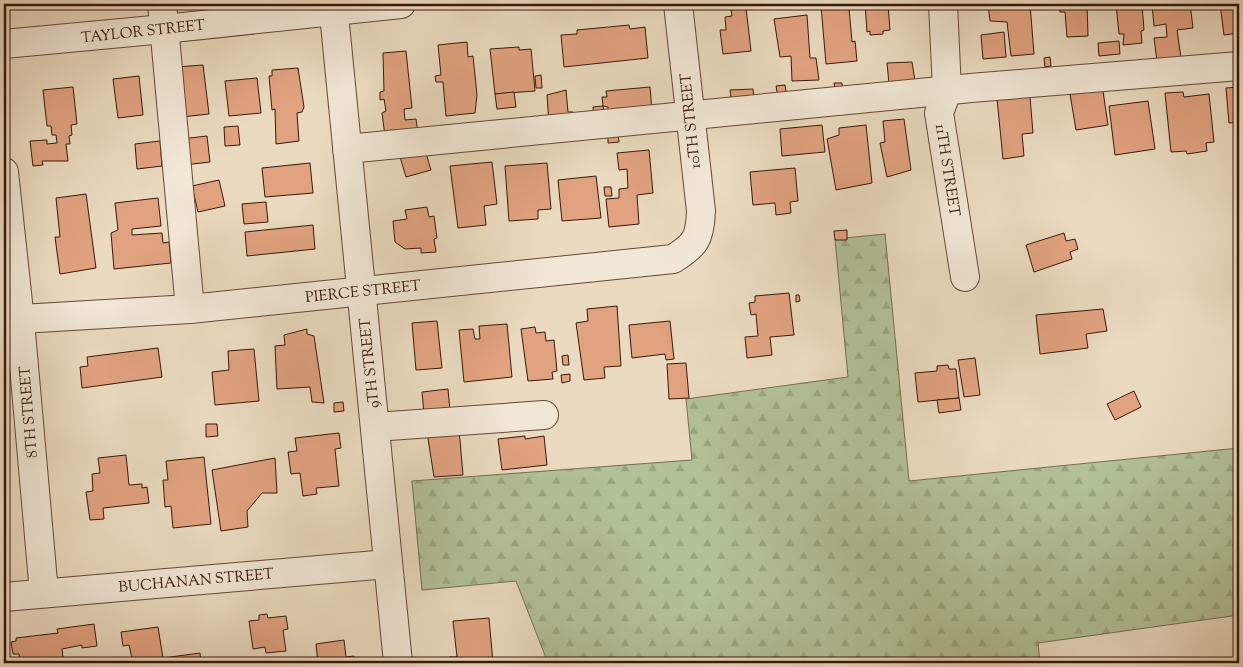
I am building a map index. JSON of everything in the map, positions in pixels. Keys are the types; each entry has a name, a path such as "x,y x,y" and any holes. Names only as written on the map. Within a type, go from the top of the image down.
{"street":[{"name":"TAYLOR STREET","path":"4,44 163,17 401,4"},
{"name":"10TH STREET","path":"678,4 701,211 698,237"},
{"name":"11TH STREET","path":"943,4 947,91 939,113 965,277"},
{"name":"9TH STREET","path":"333,7 398,663"},
{"path":"163,17 190,309"},
{"path":"347,148 947,91 1239,66"},
{"name":"8TH STREET","path":"4,172 12,320 44,593"},
{"name":"PIERCE STREET","path":"12,320 190,309 660,262 673,259 698,237"},
{"path":"375,426 544,415"},
{"name":"BUCHANAN STREET","path":"4,597 388,564"}],"green space":[{"path":"885,234 909,481 1239,448 1239,615 1038,643 1040,663 548,663 516,581 422,590 412,481 692,460 686,399 848,377 835,239"}],"building":[{"path":"845,4 845,9 849,8 852,42 855,41 857,61 826,64 821,6"},
{"path":"865,4 888,4 890,30 883,31 883,34 870,35 870,31 867,32"},
{"path":"988,4 1030,4 1034,54 1011,56 1007,22 990,21"},
{"path":"1059,4 1087,4 1088,36 1067,37 1065,12 1060,12"},
{"path":"1116,4 1142,4 1144,30 1141,31 1142,43 1123,45 1124,34 1119,34"},
{"path":"1152,4 1190,4 1193,28 1177,30 1181,58 1157,61 1154,38 1167,37 1166,24 1154,26"},
{"path":"1220,4 1239,4 1239,33 1224,35"},
{"path":"746,8 751,51 723,54 720,30 726,30 725,17 732,16 731,10"},
{"path":"807,15 810,58 816,58 819,80 792,81 791,56 780,57 774,19"},
{"path":"629,25 630,29 645,27 648,58 564,67 561,35 577,34 577,30"},
{"path":"1004,32 1006,57 983,59 981,35"},
{"path":"1119,41 1120,54 1099,56 1098,43"},
{"path":"467,42 468,57 473,56 477,95 475,113 446,116 443,82 436,82 435,76 441,75 438,45"},
{"path":"519,47 519,50 531,49 535,91 495,94 490,49"},
{"path":"406,51 412,108 404,109 405,120 416,119 418,133 385,136 382,113 386,111 384,99 380,100 380,92 384,91 383,53"},
{"path":"1050,57 1051,66 1045,67 1044,58"},
{"path":"912,62 915,81 889,84 887,63"},
{"path":"203,65 209,114 181,117 176,67"},
{"path":"298,68 304,107 302,112 297,113 299,141 276,144 275,109 272,110 269,76 272,76 272,70"},
{"path":"541,75 542,88 536,88 535,76"},
{"path":"139,76 143,115 118,118 113,79"},
{"path":"257,78 261,113 229,116 225,81"},
{"path":"834,83 842,83 843,93 836,94"},
{"path":"785,85 787,98 778,98 776,86"},
{"path":"73,87 77,124 71,125 72,135 69,136 70,144 66,144 68,161 42,161 43,165 33,166 30,141 47,140 47,144 57,143 56,135 52,135 51,126 47,126 43,90"},
{"path":"650,87 652,112 608,116 608,107 603,106 602,97 607,97 606,91"},
{"path":"1239,87 1239,122 1229,123 1226,88"},
{"path":"753,89 755,104 732,106 730,90"},
{"path":"566,90 568,112 573,112 574,122 549,124 547,95"},
{"path":"1103,91 1108,125 1076,130 1070,94"},
{"path":"514,92 516,107 497,109 495,94"},
{"path":"1183,92 1184,97 1209,94 1214,142 1206,143 1207,151 1187,154 1186,151 1171,152 1165,93"},
{"path":"1030,97 1033,133 1022,134 1024,156 1003,159 997,99"},
{"path":"1148,101 1155,149 1115,155 1109,106"},
{"path":"603,106 605,118 594,119 593,107"},
{"path":"904,119 911,170 887,177 880,143 885,142 883,121"},
{"path":"822,125 825,152 782,156 780,129"},
{"path":"866,125 872,183 836,190 827,139 839,135 839,128"},
{"path":"238,126 240,145 225,146 224,127"},
{"path":"608,134 618,134 619,142 608,143"},
{"path":"207,136 210,162 184,165 181,139"},
{"path":"160,141 162,166 137,169 135,144"},
{"path":"423,143 431,170 406,177 398,150"},
{"path":"649,150 653,193 637,195 639,224 609,227 606,199 619,198 619,189 628,188 627,169 619,170 617,153"},
{"path":"492,162 497,204 484,206 486,225 458,228 450,166"},
{"path":"310,163 313,193 265,197 262,168"},
{"path":"547,163 551,209 538,210 538,219 509,221 505,166"},
{"path":"795,168 798,201 790,202 791,213 776,215 775,203 753,205 750,172"},
{"path":"596,176 601,218 562,221 558,180"},
{"path":"219,180 225,206 198,212 192,186"},
{"path":"604,187 611,187 612,196 605,196"},
{"path":"86,194 96,268 60,274 55,237 60,237 56,198"},
{"path":"158,198 161,226 132,229 132,235 162,233 163,243 169,242 171,263 114,269 111,233 118,230 115,203"},
{"path":"266,202 268,222 244,224 242,204"},
{"path":"427,207 429,217 434,216 437,238 434,239 436,252 421,253 421,248 405,249 395,242 393,221 407,219 405,210"},
{"path":"313,225 315,249 247,256 245,232"},
{"path":"847,230 847,240 835,240 834,231"},
{"path":"1064,233 1066,241 1075,239 1078,249 1070,252 1072,259 1034,272 1026,245"},
{"path":"789,293 794,335 770,337 772,355 747,358 745,337 758,336 756,314 751,315 749,303 755,302 755,296"},
{"path":"796,295 799,295 800,301 796,302"},
{"path":"617,306 621,366 604,367 605,378 584,380 576,323 588,321 587,309"},
{"path":"1103,309 1107,331 1086,334 1088,348 1040,354 1036,315"},
{"path":"437,321 442,368 416,370 412,323"},
{"path":"670,321 674,359 666,360 665,354 632,358 629,325"},
{"path":"507,324 512,377 464,382 459,330 473,329 475,339 480,339 479,326"},
{"path":"535,327 536,333 545,332 546,341 554,340 557,371 552,372 553,379 528,381 521,329"},
{"path":"307,329 307,334 314,336 324,403 312,402 310,387 277,389 275,346 285,345 284,335"},
{"path":"158,348 162,377 82,388 80,367 88,366 87,357"},
{"path":"254,349 259,401 215,405 212,372 229,370 228,351"},
{"path":"568,355 569,365 563,365 562,356"},
{"path":"975,358 980,395 964,397 958,360"},
{"path":"686,363 689,398 669,399 667,364"},
{"path":"948,365 949,369 956,369 959,398 918,402 915,373 937,371 937,366"},
{"path":"570,374 570,381 562,383 561,375"},
{"path":"448,389 450,411 424,414 422,392"},
{"path":"1134,391 1141,407 1115,420 1107,404"},
{"path":"959,398 961,410 939,413 937,400"},
{"path":"343,402 344,411 334,412 334,403"},
{"path":"206,424 217,424 218,436 206,437"},
{"path":"459,429 463,475 434,477 427,432"},
{"path":"339,433 341,448 335,449 339,486 316,488 317,494 303,496 300,473 291,474 288,452 297,451 295,438"},
{"path":"525,436 525,439 544,436 547,465 502,470 498,439"},
{"path":"126,455 129,485 142,484 142,488 147,487 149,503 103,508 104,519 90,520 86,492 93,491 92,474 100,473 98,458"},
{"path":"204,457 211,524 173,528 171,506 165,507 163,480 168,480 166,461"},
{"path":"275,458 277,493 262,493 247,511 248,527 221,531 212,470"},
{"path":"267,614 268,618 286,616 288,629 283,630 286,651 266,653 265,647 253,649 249,621 259,620 259,615"},
{"path":"489,618 493,663 450,663 449,657 457,657 453,621"},
{"path":"94,624 97,646 82,648 82,645 62,649 63,657 59,658 60,663 20,662 19,654 13,654 11,642 16,641 16,638 58,633 57,629"},
{"path":"158,627 163,658 200,653 201,663 133,663 129,645 123,646 121,632"},
{"path":"344,640 346,657 354,656 355,663 318,663 316,644"}]}
